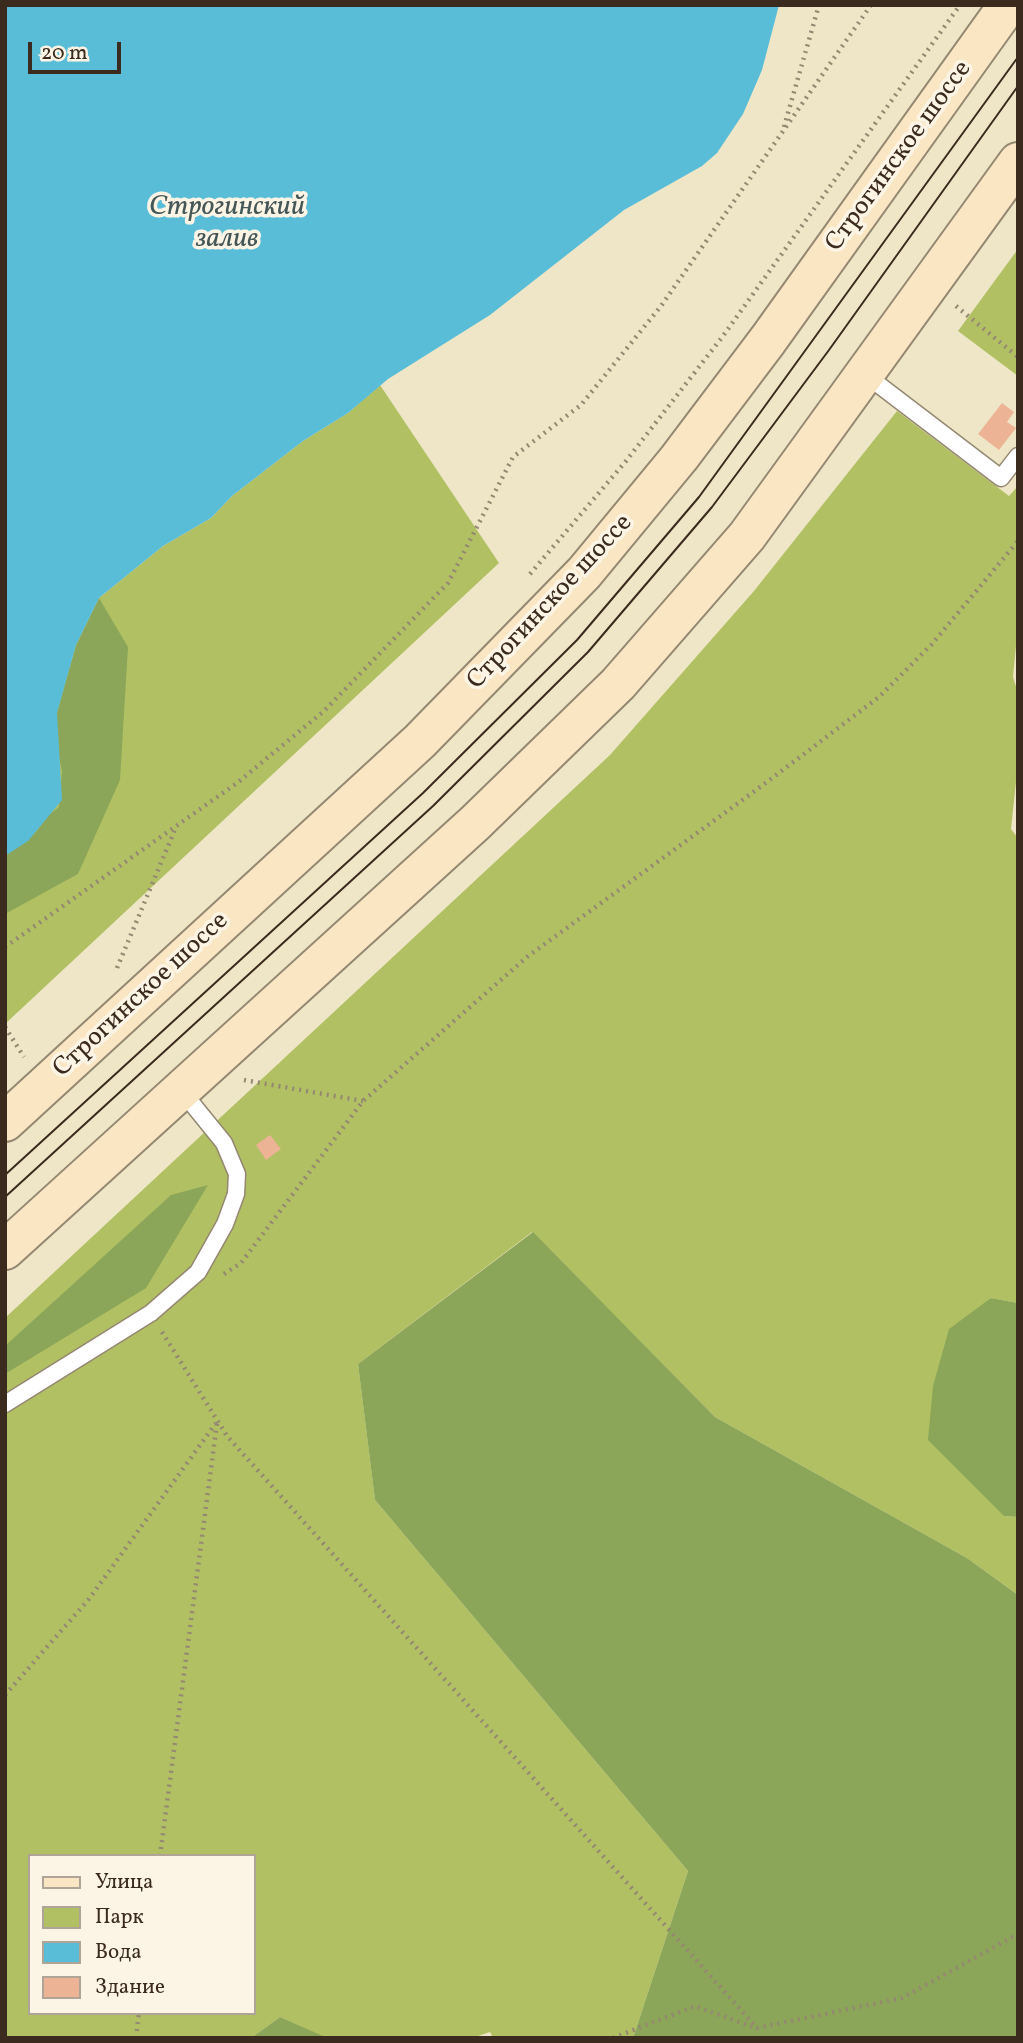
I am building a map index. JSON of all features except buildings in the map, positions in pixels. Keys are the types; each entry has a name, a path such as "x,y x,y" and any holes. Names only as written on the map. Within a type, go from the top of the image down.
{"main road":[{"name":"Строгинское шоссе","path":"5,1122 420,741 584,573 679,458 753,360 1008,5"},
{"path":"5,1250 475,823 618,684 747,536 1018,162"}],"lane":[{"path":"866,375 1001,478 1018,456"},
{"path":"5,1404 151,1313 198,1272 225,1224 236,1194 237,1174 223,1143 181,1090"}],"path":[{"path":"783,131 819,5"},
{"path":"5,947 237,783 324,711 448,583 513,457 581,405 661,306 872,5"},
{"path":"527,578 626,461 723,336 960,5"},
{"path":"955,305 1018,357"},
{"path":"198,1272 214,1276 228,1273 241,1263 363,1101 527,957 879,697 932,644 1018,541"},
{"path":"117,968 176,827"},
{"path":"108,977 127,960"},
{"path":"5,1027 24,1057 33,1048"},
{"path":"241,1079 363,1101"},
{"path":"151,1313 217,1422 757,2028"},
{"path":"5,1695 89,1599 217,1422"},
{"path":"160,1854 217,1422"},
{"path":"613,2038 695,2006 757,2028 902,1998 1018,1934"},
{"path":"136,2038 139,2015"}],"green space":[{"path":"1018,249 1018,376 958,331"},
{"path":"380,385 499,563 5,1024 5,856 14,851 76,645 99,598 163,546 211,518 232,496 303,441 348,413"},
{"path":"897,411 1009,496 1018,486 1018,625 1013,677 1018,693 1018,763 1011,829 1018,838 1018,1303 990,1298 1004,1516 1018,1517 1018,1595 967,1558 715,1417 532,1232 358,1364 375,1500 688,1871 633,2038 493,2038 490,2032 472,2038 325,2038 280,2017 251,2038 5,2038 5,1318 610,755 754,591"},
{"path":"99,598 128,647 120,780 78,874 5,914 5,856 37,831 44,819 59,807 62,771 57,748 57,713 76,645"},
{"path":"208,1185 146,1288 5,1374 5,1346 171,1195"},
{"path":"533,1232 715,1417 967,1558 1018,1595 1018,2038 633,2038 688,1871 375,1500 358,1364"},
{"path":"991,1298 1018,1303 1018,1517 1004,1516 928,1440 933,1386 949,1329"},
{"path":"280,2017 325,2037 325,2038 251,2038"}],"water":[{"name":"Строгинский залив","path":"5,5 779,5 762,70 743,114 717,153 702,166 624,210 490,315 388,379 348,413 303,441 232,496 211,518 163,546 99,598 76,645 57,713 62,800 28,841 5,856"}],"tram line":[{"path":"5,1175 423,793 577,640 699,497 1018,57"},
{"path":"5,1197 433,806 588,652 712,507 829,350 1018,86"}]}
